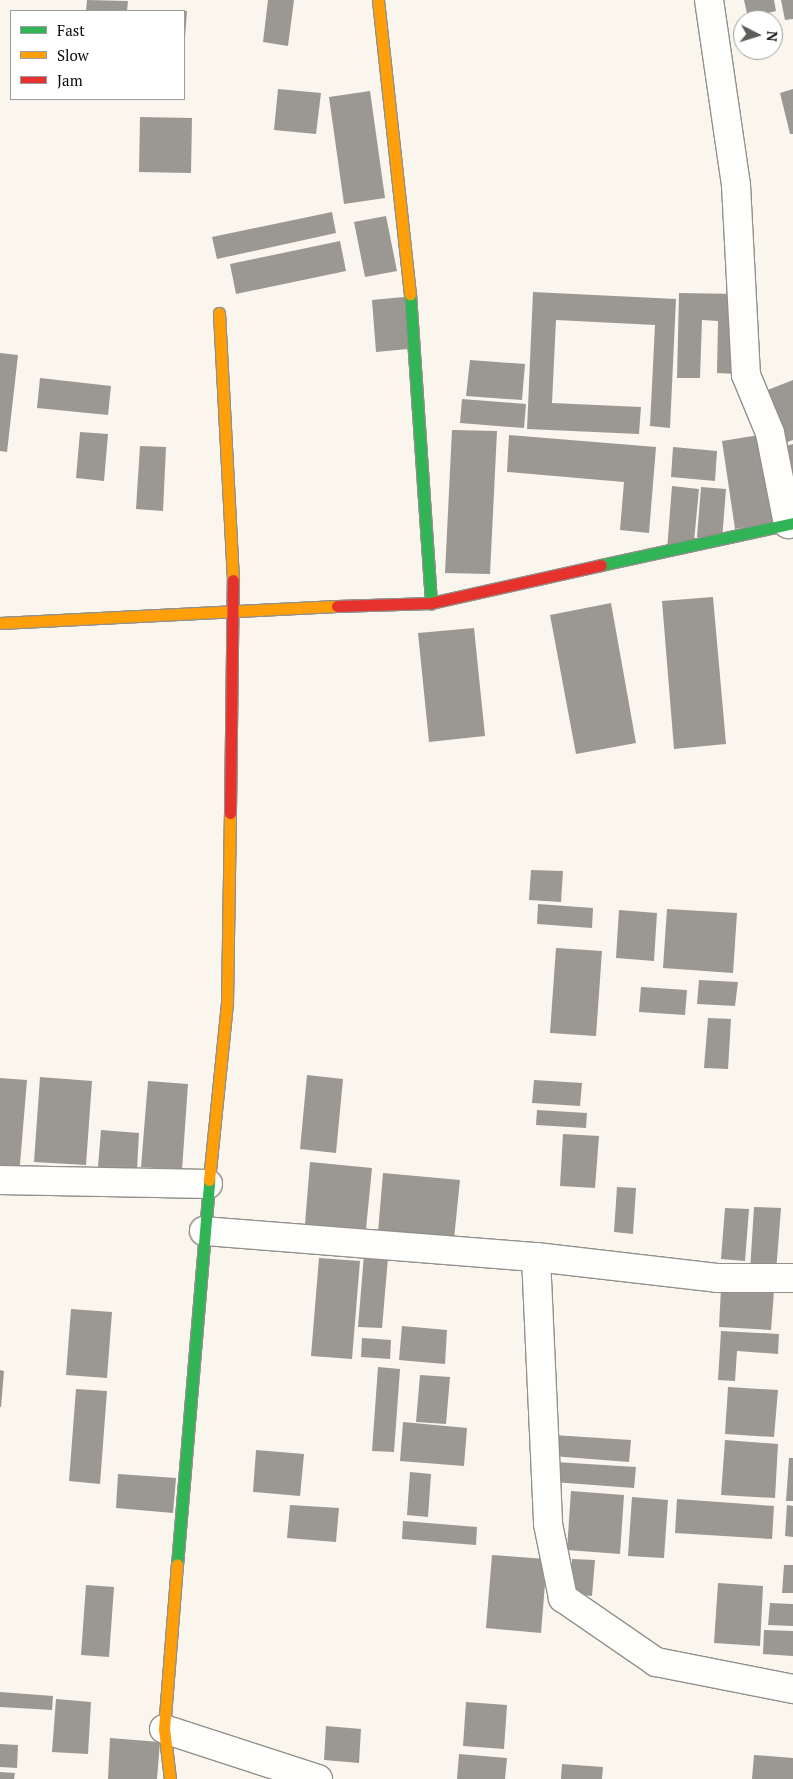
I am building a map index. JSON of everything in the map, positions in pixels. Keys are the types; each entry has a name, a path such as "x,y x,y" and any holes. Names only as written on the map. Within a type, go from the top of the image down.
{"street":[{"path":"378,0 418,372 431,603"},
{"path":"0,623 234,609 431,603 790,524 770,433 746,375 736,185 710,0"},
{"path":"170,1779 164,1729 208,1184 227,1002 234,609 219,313"},
{"path":"0,1180 208,1184"},
{"path":"204,1231 536,1257 717,1278 793,1278"},
{"path":"536,1257 548,1524 563,1598 656,1662 793,1689"},
{"path":"164,1729 318,1779"}],"building":[{"path":"87,0 128,1 127,10 86,10"},
{"path":"268,0 294,0 288,46 263,42"},
{"path":"744,0 774,0 776,10 746,10"},
{"path":"781,0 793,0 793,19 785,20"},
{"path":"185,11 187,11 185,38"},
{"path":"278,89 321,93 316,134 274,130"},
{"path":"793,89 793,134 790,134 780,93"},
{"path":"370,91 385,198 344,204 329,97"},
{"path":"140,117 192,118 191,173 139,172"},
{"path":"332,212 336,233 217,259 212,237"},
{"path":"386,216 397,271 365,277 354,222"},
{"path":"340,241 346,271 236,294 230,264"},
{"path":"533,292 676,299 670,428 650,426 655,325 556,320 552,403 641,407 639,434 527,429"},
{"path":"679,293 738,294 736,374 717,373 718,321 702,320 700,378 677,378"},
{"path":"404,297 408,349 376,352 372,300"},
{"path":"0,353 18,355 7,452 0,451"},
{"path":"470,360 525,364 522,400 466,396"},
{"path":"40,378 111,386 108,415 37,408"},
{"path":"793,380 793,440 785,443 765,391"},
{"path":"462,399 526,404 524,428 460,423"},
{"path":"452,430 497,431 490,574 445,573"},
{"path":"80,432 108,434 104,481 76,478"},
{"path":"766,434 779,522 735,529 722,441"},
{"path":"509,435 656,447 649,533 620,530 624,482 507,472"},
{"path":"793,444 793,483 782,447"},
{"path":"140,446 166,447 163,511 136,509"},
{"path":"673,447 717,451 715,481 671,477"},
{"path":"672,486 699,489 693,552 667,550"},
{"path":"701,487 726,489 722,540 697,537"},
{"path":"713,597 726,744 674,749 662,601"},
{"path":"611,603 636,743 576,754 550,615"},
{"path":"474,628 485,736 429,742 418,633"},
{"path":"531,870 563,871 561,902 529,900"},
{"path":"538,904 593,908 592,928 537,924"},
{"path":"667,909 737,913 733,973 663,968"},
{"path":"619,910 657,913 654,961 616,958"},
{"path":"556,948 602,951 596,1036 550,1033"},
{"path":"699,980 738,982 735,1006 697,1004"},
{"path":"641,987 687,990 685,1015 639,1012"},
{"path":"708,1018 731,1019 728,1069 704,1068"},
{"path":"307,1075 343,1079 336,1153 300,1149"},
{"path":"40,1077 92,1081 86,1165 34,1162"},
{"path":"0,1078 27,1080 19,1176 0,1175"},
{"path":"534,1080 582,1083 580,1106 532,1103"},
{"path":"148,1081 188,1084 182,1170 141,1167"},
{"path":"537,1110 587,1113 586,1128 536,1125"},
{"path":"101,1130 139,1133 137,1170 98,1167"},
{"path":"563,1134 599,1136 595,1188 560,1186"},
{"path":"310,1162 372,1168 366,1229 305,1224"},
{"path":"383,1173 460,1180 454,1239 378,1232"},
{"path":"617,1187 636,1188 633,1234 614,1232"},
{"path":"754,1207 781,1208 776,1272 750,1271"},
{"path":"725,1208 749,1209 745,1261 721,1259"},
{"path":"364,1255 388,1258 382,1328 358,1327"},
{"path":"319,1258 360,1261 352,1359 311,1356"},
{"path":"721,1288 774,1291 771,1330 719,1327"},
{"path":"71,1309 112,1312 107,1378 66,1375"},
{"path":"402,1326 447,1330 445,1364 399,1360"},
{"path":"721,1331 779,1334 778,1354 737,1351 735,1381 718,1380"},
{"path":"362,1338 391,1340 390,1359 361,1357"},
{"path":"378,1367 400,1369 394,1452 372,1451"},
{"path":"0,1370 4,1371 1,1407 0,1407"},
{"path":"420,1375 450,1377 446,1424 416,1422"},
{"path":"728,1387 778,1390 774,1437 725,1434"},
{"path":"76,1389 107,1391 100,1484 69,1481"},
{"path":"403,1422 467,1428 464,1466 400,1461"},
{"path":"553,1435 631,1440 629,1462 552,1456"},
{"path":"725,1440 778,1444 775,1498 721,1495"},
{"path":"256,1450 304,1454 300,1496 253,1492"},
{"path":"789,1458 793,1458 793,1501 786,1501"},
{"path":"555,1462 636,1467 634,1488 553,1482"},
{"path":"410,1472 431,1474 428,1517 407,1515"},
{"path":"118,1474 176,1478 173,1513 116,1508"},
{"path":"571,1491 624,1495 620,1554 567,1550"},
{"path":"632,1497 668,1500 664,1558 628,1556"},
{"path":"677,1499 774,1506 772,1539 675,1533"},
{"path":"290,1505 339,1508 336,1542 287,1538"},
{"path":"787,1505 793,1506 793,1537 785,1536"},
{"path":"403,1521 477,1527 476,1545 402,1539"},
{"path":"492,1555 547,1559 541,1633 486,1628"},
{"path":"572,1559 595,1560 592,1596 570,1594"},
{"path":"784,1565 793,1565 793,1593 782,1593"},
{"path":"718,1583 763,1586 760,1646 714,1643"},
{"path":"86,1585 114,1587 109,1657 81,1655"},
{"path":"770,1603 793,1604 793,1626 768,1625"},
{"path":"764,1630 793,1631 793,1656 763,1654"},
{"path":"0,1692 53,1696 52,1710 0,1707"},
{"path":"56,1699 91,1702 88,1754 52,1752"},
{"path":"466,1702 507,1705 504,1749 463,1746"},
{"path":"326,1726 361,1729 359,1763 324,1760"},
{"path":"110,1738 160,1742 157,1779 108,1779"},
{"path":"0,1744 18,1745 17,1768 0,1767"},
{"path":"459,1754 507,1758 505,1779 457,1779"},
{"path":"754,1755 793,1758 793,1779 752,1779"},
{"path":"562,1764 603,1767 602,1779 561,1779"},
{"path":"0,1772 15,1773 14,1779 0,1779"}],"traffic: fast":[{"path":"410,294 431,603"},
{"path":"601,565 793,523"},
{"path":"177,1565 209,1180"}],"traffic: slow":[{"path":"378,0 410,294"},
{"path":"219,313 233,580"},
{"path":"0,623 337,606"},
{"path":"209,1180 227,1002 230,813"},
{"path":"170,1779 164,1729 177,1565"}],"traffic: jam":[{"path":"337,606 431,603 601,565"},
{"path":"230,813 233,580"}]}
